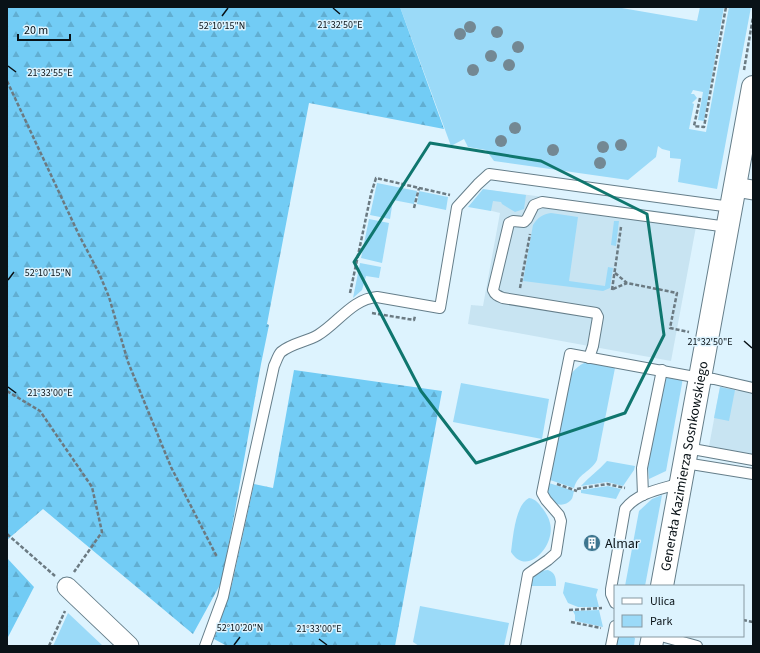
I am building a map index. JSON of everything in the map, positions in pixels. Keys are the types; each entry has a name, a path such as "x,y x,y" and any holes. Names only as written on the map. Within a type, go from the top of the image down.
{"street":[{"name":"Generała Kazimierza Sosnkowskiego","path":"662,585 700,378 737,203 753,87"},
{"path":"69,589 129,646"}],"lane":[{"path":"205,646 223,597 274,366 280,353 292,345 318,336 367,298 377,297 440,308 457,207 489,174 737,203"},
{"path":"589,358 593,346 598,317 596,313 497,296 493,290 509,223 513,221 524,222 534,205 542,202 737,203"},
{"path":"516,646 528,574 556,553 561,521 559,515 542,493 570,354 700,378 714,379 753,388"},
{"path":"643,495 642,468 662,370"},
{"path":"614,601 611,594 611,589 625,509 634,500 684,465 753,460"},
{"path":"684,465 753,474"},
{"path":"611,627 611,646"},
{"path":"665,637 697,646"}],"path":[{"path":"700,98 694,126 704,128 726,7"},
{"path":"7,81 79,235 99,273 109,297 128,362 171,468 218,559"},
{"path":"349,299 371,194 376,178 449,194"},
{"path":"414,208 419,188"},
{"path":"622,220 612,290 627,283"},
{"path":"517,300 530,232"},
{"path":"615,273 627,283 677,293 670,328 696,333"},
{"path":"7,391 40,411 92,487 102,532 69,589 65,611 49,646"},
{"path":"545,480 577,490 607,484 625,488"},
{"path":"7,534 69,589"},
{"path":"569,610 602,608"},
{"path":"571,622 611,627"}],"highlighted area":[{"path":"430,143 541,161 647,214 664,335 625,413 476,463 421,391 354,262"}],"shaded area":[{"path":"488,190 698,216 671,361 468,324 471,305 483,306 500,213 484,209"},
{"path":"740,379 753,381 753,466 707,457 720,387 738,391"}],"green space":[{"path":"7,7 400,7 444,129 309,103 267,324 269,325 221,583 193,634 43,509 7,540"},
{"path":"400,7 616,7 697,21 700,7 724,7 704,121 698,120 703,92 693,90 691,94 694,94 697,98 692,103 694,104 689,129 706,132 729,7 751,7 717,189 678,182 681,159 670,158 670,151 662,149 658,146 656,157 628,180 494,161 486,150 468,147 464,139 451,146"},
{"path":"377,183 417,191 414,204 393,200 390,219 370,215"},
{"path":"483,189 526,195 524,209 515,212 501,202 493,201 491,211 468,207"},
{"path":"419,191 448,197 446,210 417,204"},
{"path":"551,213 578,217 569,281 605,286 608,267 613,268 610,288 603,291 523,281 533,225 541,216"},
{"path":"369,219 389,223 382,263 361,258"},
{"path":"614,221 619,221 616,246 611,245"},
{"path":"360,263 381,267 379,278 366,276 362,290 353,298"},
{"path":"588,361 615,368 597,460 578,479 574,488 550,480 568,381 575,369"},
{"path":"294,370 442,391 395,646 227,646 214,639 232,584 254,484 273,488"},
{"path":"668,376 683,378 666,471 649,479 648,467 663,381"},
{"path":"461,383 549,399 542,439 453,422"},
{"path":"720,387 735,390 729,421 714,418"},
{"path":"607,461 635,466 634,470 623,486 607,482 581,486 601,467"},
{"path":"549,483 574,491 572,499 562,505 553,502 548,493"},
{"path":"608,486 621,489 616,499 581,493 581,490"},
{"path":"662,495 645,585 625,585 639,511 652,499"},
{"path":"529,498 534,499 545,512 550,521 551,532 545,549 539,556 525,562 518,559 511,552 518,514 524,502"},
{"path":"7,558 34,587 7,639"},
{"path":"548,570 551,571 556,579 556,586 531,586 534,575 537,572"},
{"path":"565,582 598,589 596,595 599,607 578,607 568,603 563,593"},
{"path":"420,606 509,623 504,646 419,646 413,642"},
{"path":"599,610 603,627 575,621 573,611"},
{"path":"68,613 103,646 53,646"},
{"path":"616,637 635,638 634,646 614,646"}],"place":[{"name":"Almar","path":"592,543"}]}
